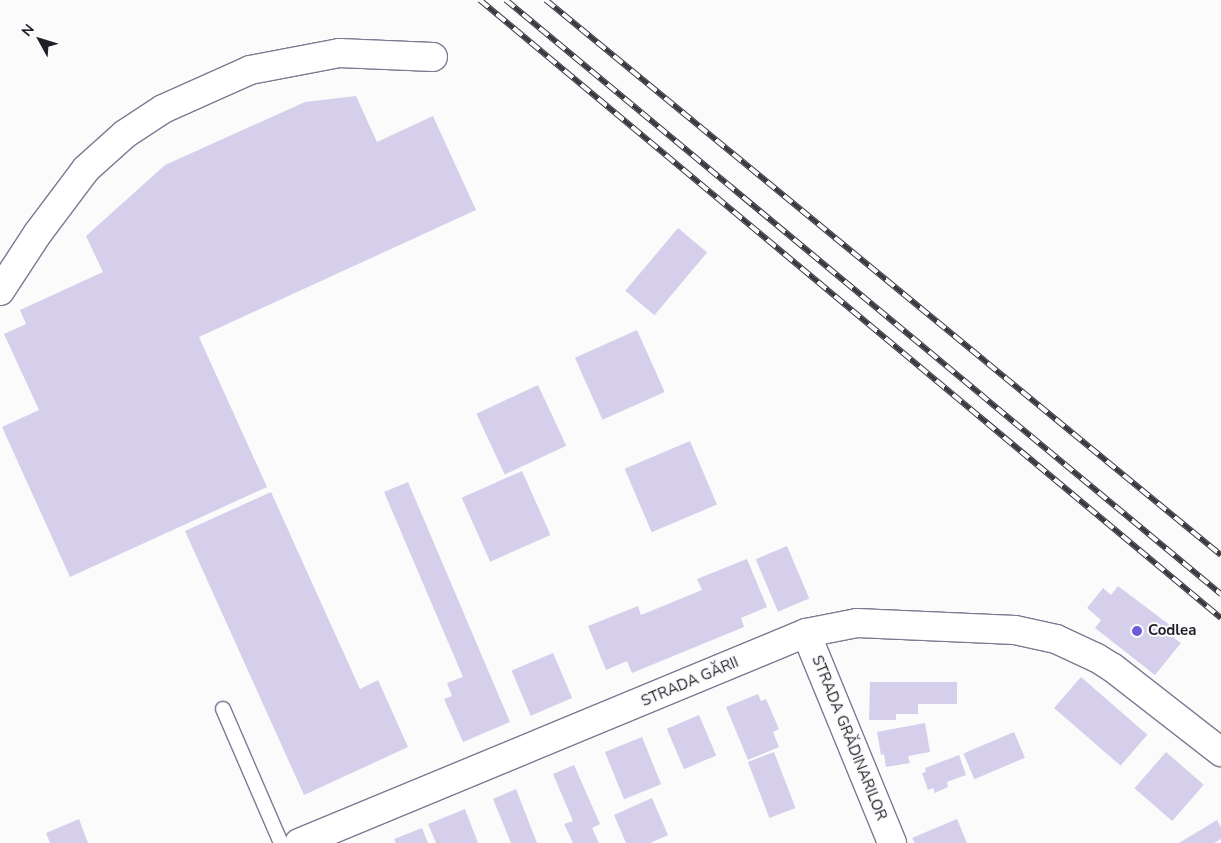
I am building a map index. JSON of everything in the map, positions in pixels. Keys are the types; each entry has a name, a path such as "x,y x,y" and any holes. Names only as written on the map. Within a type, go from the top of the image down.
{"street":[{"path":"0,291 38,233 86,169 125,134 163,109 250,70 268,66 339,53 433,57"},
{"name":"STRADA GĂRII","path":"300,843 806,634 857,622 1015,630 1056,639 1097,658 1130,680 1221,752"},
{"name":"STRADA GRĂDINARILOR","path":"806,634 892,843"}],"lane":[{"path":"223,709 281,843"}],"building":[{"path":"356,96 377,142 433,116 476,210 199,337 267,487 70,577 2,427 39,410 4,334 26,324 20,310 103,272 86,236 165,165 305,102"},
{"path":"678,228 707,252 654,315 625,291"},
{"path":"637,330 665,392 603,420 575,358"},
{"path":"538,385 566,446 505,474 476,414"},
{"path":"690,441 717,505 652,532 625,469"},
{"path":"522,471 550,535 490,562 462,498"},
{"path":"408,482 510,722 463,742 444,699 452,696 447,683 463,677 384,492"},
{"path":"271,492 360,689 378,680 408,747 304,795 185,531"},
{"path":"787,546 809,598 778,612 756,559"},
{"path":"747,559 767,607 741,618 744,627 632,673 627,661 606,670 588,626 638,606 641,615 702,590 697,579"},
{"name":"Codlea","path":"1118,586 1179,632 1174,638 1181,643 1155,675 1095,628 1101,620 1087,608 1103,588 1111,595"},
{"path":"553,653 572,698 531,716 512,671"},
{"path":"1081,677 1147,735 1121,766 1054,708"},
{"path":"870,682 957,682 957,704 918,704 918,714 896,714 896,720 869,720"},
{"path":"758,694 761,701 766,699 779,729 773,732 779,747 748,760 726,707"},
{"path":"699,715 716,756 684,769 667,729"},
{"path":"925,723 930,752 908,756 910,763 886,767 884,754 881,755 877,732"},
{"path":"1014,732 1025,758 974,779 963,753"},
{"path":"642,737 661,784 624,799 605,752"},
{"path":"774,752 796,808 769,818 748,762"},
{"path":"1166,752 1204,785 1172,821 1135,788"},
{"path":"959,755 966,775 947,782 948,787 935,793 933,788 928,790 922,773 926,772 925,768"},
{"path":"574,765 600,824 592,828 599,843 573,843 564,824 573,821 553,774"},
{"path":"516,789 537,843 511,843 493,799"},
{"path":"652,798 668,835 650,843 626,843 614,815"},
{"path":"465,809 478,843 436,843 428,824"},
{"path":"79,819 88,843 50,843 46,833"},
{"path":"957,819 967,843 915,843 912,838"},
{"path":"1217,820 1221,827 1221,839 1214,843 1179,843"},
{"path":"422,828 428,843 396,843 394,839"}],"railway":[{"path":"480,0 1221,618"},
{"path":"506,0 1221,594"},
{"path":"546,0 1221,555"}],"place":[{"name":"Codlea","path":"1137,631"}]}
